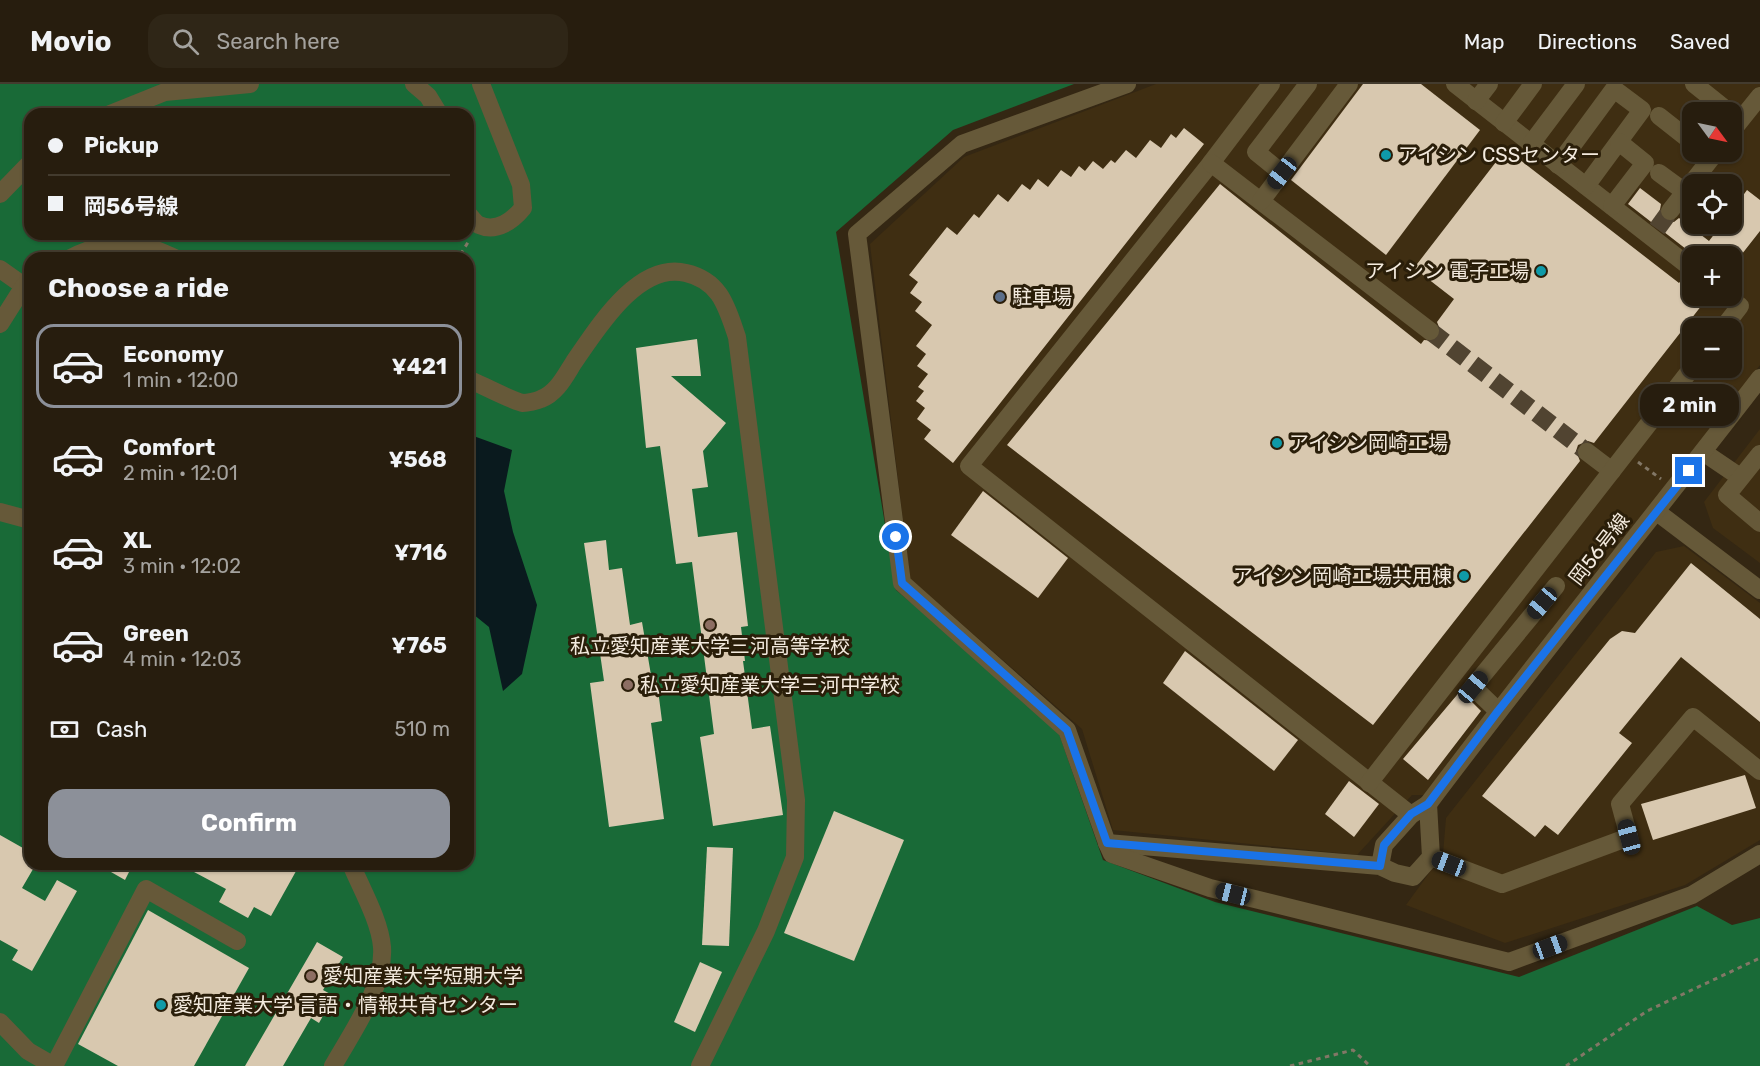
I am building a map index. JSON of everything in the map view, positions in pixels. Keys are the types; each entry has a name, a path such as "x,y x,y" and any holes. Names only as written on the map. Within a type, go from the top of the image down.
{"street":[{"path":"125,108 165,92 250,84"},
{"path":"414,84 428,96 435,108"},
{"path":"474,220 495,227 512,221 523,208 520,185 481,84"},
{"path":"1127,84 962,144 857,234 902,583 1067,730 1112,854 1210,888 1509,962 1692,896 1760,854"},
{"path":"1271,84 1211,163 969,466 1411,814"},
{"path":"1282,173 1256,152 1308,84"},
{"path":"1261,201 1349,84"},
{"path":"1455,84 1612,206 1653,232 1682,259"},
{"path":"1476,101 1489,84"},
{"path":"1504,123 1533,84"},
{"path":"1531,144 1576,84"},
{"path":"1694,84 1714,102"},
{"path":"1558,165 1616,86 1642,110 1586,186"},
{"path":"1742,112 1760,96"},
{"path":"1659,116 1682,134"},
{"path":"1612,206 1645,163 1619,142"},
{"path":"1211,163 1430,331"},
{"path":"0,194 24,169"},
{"path":"1659,173 1682,190"},
{"path":"1670,212 1682,196"},
{"path":"81,252 112,244 143,245 160,252"},
{"path":"0,269 24,282"},
{"path":"474,382 522,403 540,400 556,390 604,318 634,288 658,274 678,271 694,275 712,285 726,303 737,337 796,800 795,856 766,931 700,1066"},
{"path":"0,324 24,288"},
{"path":"1731,318 1740,306"},
{"path":"1370,783 1684,378"},
{"name":"岡56号線","path":"1428,804 1498,711 1657,512 1760,378"},
{"path":"1587,452 1612,471"},
{"path":"1703,452 1740,477"},
{"path":"1760,454 1727,495 1760,523"},
{"path":"0,512 24,518"},
{"path":"1657,512 1760,590"},
{"path":"1498,711 1473,687 1556,586"},
{"path":"1431,857 1502,884 1629,837 1620,804 1694,717 1760,771"},
{"path":"1107,843 1380,866 1395,873 1413,877 1431,857 1428,804 1411,814 1384,845 1380,866"},
{"path":"333,1066 378,984 382,948 377,926 354,870"},
{"path":"0,1022 28,1051 54,1066 146,889 237,941"}],"path":[{"path":"1626,452 1674,490"},
{"path":"1566,1066 1647,1011 1760,958"},
{"path":"1290,1066 1353,1050 1370,1066"}],"shaded area":[{"path":"1156,84 1760,84 1760,365 1426,795 1412,795 1357,855 1113,830 1082,729 910,579 870,244 964,157"},
{"path":"1760,429 1760,563 1713,528 1704,502"},
{"path":"474,436 512,450 504,491 513,532 537,605 522,674 503,691 489,627 474,615"},
{"path":"1684,546 1760,603 1760,840 1685,885 1505,943 1406,905 1443,854 1446,818 1656,552"}],"green space":[{"path":"0,84 1074,84 953,130 836,232 896,590 1056,725 1103,860 1215,902 1519,977 1697,906 1732,925 1760,918 1760,1066 0,1066"}],"building":[{"name":"アイシン CSSセンター","path":"1363,84 1421,84 1480,130 1386,255 1291,180"},
{"name":"駐車場","path":"1184,128 1204,144 953,463 924,439 931,430 917,419 925,408 916,401 924,391 918,387 928,374 917,366 926,354 916,346 932,325 915,311 922,302 910,293 918,282 909,275 947,227 957,235 974,214 979,218 998,194 1008,202 1022,184 1030,190 1038,179 1048,187 1061,170 1071,177 1079,166 1085,171 1093,161 1103,169 1111,160 1115,163 1126,150 1136,158 1150,140 1161,148 1171,134 1176,138"},
{"name":"アイシン岡崎工場","path":"1506,149 1679,283 1682,279 1682,306 1701,306 1692,318 1682,318 1682,331 1594,443 1588,441 1578,445 1576,451 1580,461 1373,725 1007,445 1220,184 1421,344 1424,340 1435,341 1441,332 1437,322 1454,299 1414,268"},
{"path":"1640,188 1661,204 1659,215 1664,220 1674,222 1679,218 1682,220 1682,234 1700,234 1709,241 1714,234 1742,234 1742,197 1747,190 1760,200 1760,231 1742,254 1742,246 1682,246 1628,204"},
{"path":"697,339 701,376 671,376 726,423 703,451 708,487 692,489 698,537 737,532 748,626 741,627 752,729 770,726 783,815 713,826 700,737 714,734 692,562 676,564 660,446 646,448 636,348"},
{"path":"983,491 1068,558 1038,598 951,535"},
{"path":"606,540 609,570 622,568 630,625 642,622 651,675 656,674 662,721 651,723 664,819 609,827 590,683 604,681 584,543"},
{"path":"1691,563 1760,619 1760,722 1681,657 1619,733 1632,743 1558,835 1545,825 1535,837 1482,796 1610,639 1622,631 1635,633"},
{"path":"1185,651 1298,740 1274,771 1163,683"},
{"path":"1462,689 1481,711 1428,780 1403,759"},
{"path":"1745,775 1756,808 1653,840 1641,804"},
{"path":"1349,781 1379,804 1354,837 1325,814"},
{"path":"834,811 904,840 854,961 784,933"},
{"path":"0,835 24,849 24,870 32,870 22,888 45,901 57,880 77,891 32,971 12,960 18,950 0,940"},
{"path":"707,847 733,848 729,946 702,945"},
{"path":"108,870 130,870 125,880"},
{"path":"190,870 297,870 271,916 254,907 248,918 219,902 226,889"},
{"name":"愛知産業大学 言語・情報共育センター","path":"148,910 249,968 194,1066 118,1066 78,1044"},
{"path":"317,942 343,957 323,990 334,996 319,1023 311,1018 283,1066 245,1066"},
{"path":"700,962 722,972 695,1032 674,1022"}],"tunnel":[{"path":"1657,229 1670,211"},
{"path":"1430,331 1587,452"}],"place":[{"name":"アイシン CSSセンター","path":"1386,155"},
{"name":"アイシン 電子工場","path":"1541,271"},
{"name":"駐車場","path":"1000,297"},
{"name":"アイシン岡崎工場","path":"1277,443"},
{"name":"アイシン岡崎工場共用棟","path":"1464,576"},
{"name":"私立愛知産業大学三河高等学校","path":"710,625"},
{"name":"私立愛知産業大学三河中学校","path":"628,685"},
{"name":"愛知産業大学短期大学","path":"311,976"},
{"name":"愛知産業大学 言語・情報共育センター","path":"161,1005"}],"route":[{"path":"896,537 902,583 1067,730 1107,843 1380,866 1384,845 1411,814 1428,804 1498,711 1689,471"}]}
